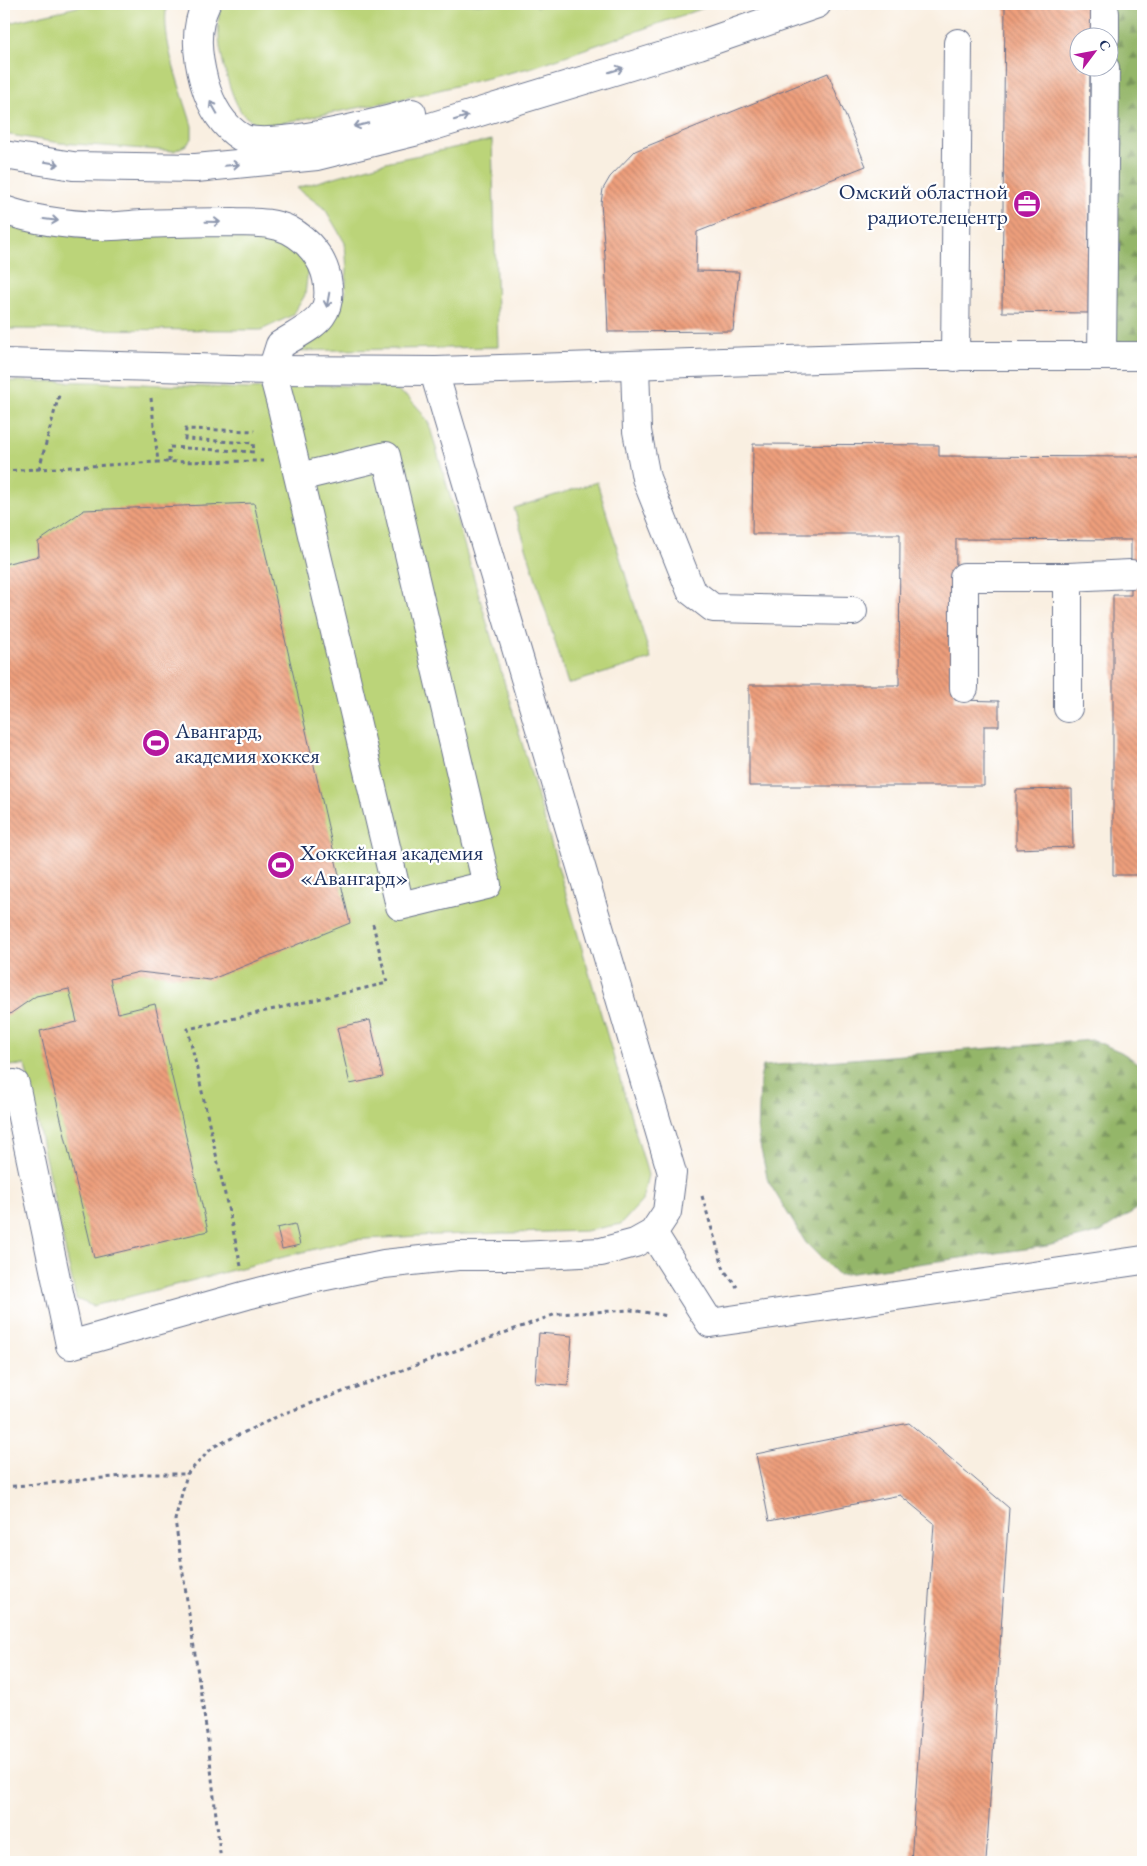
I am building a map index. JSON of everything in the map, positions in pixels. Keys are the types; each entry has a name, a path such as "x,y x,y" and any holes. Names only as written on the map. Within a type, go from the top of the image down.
{"main road":[{"path":"206,4 197,33 200,66 208,97 222,120 242,138 274,142 306,138 408,114 694,26 758,4"},
{"path":"4,155 72,166 196,168 317,156 433,126 699,45 817,4"},
{"path":"955,356 958,43"},
{"path":"1102,356 1105,78"},
{"path":"4,210 24,217 101,226 202,222 265,223 288,229 302,238 318,255 326,274 330,293 326,311 312,326 280,345 272,370 400,906 487,885 386,456 299,477"},
{"path":"4,363 272,370 436,371 955,356 1143,356"},
{"path":"635,365 637,431 646,478 691,590 713,608 853,611"},
{"path":"4,1086 15,1084 70,1345 247,1295 306,1280 384,1264 458,1256 520,1256 601,1252 635,1243 653,1233 667,1212 672,1173 437,382 436,371"},
{"path":"964,688 964,577 1068,577 1131,574"},
{"path":"1068,577 1068,708"},
{"path":"653,1233 710,1323 1143,1260"}],"path":[{"path":"39,469 67,365"},
{"path":"148,366 158,462"},
{"path":"169,462 169,447 254,452 253,443 185,439 186,429 262,432"},
{"path":"4,471 158,462 266,461"},
{"path":"247,1295 188,1029 387,983 371,915"},
{"path":"221,1862 208,1741 175,1520 186,1474 213,1447 284,1413 556,1314 631,1310 710,1323"},
{"path":"4,1487 147,1474 186,1474"}],"green space":[{"path":"90,4 167,4 166,18 169,49 192,126 192,139 186,145 174,151 60,143 4,134 4,24"},
{"path":"222,4 537,4 537,7 543,4 715,4 533,67 402,99 266,126 252,121 242,113 230,88 219,42 219,14"},
{"path":"1094,4 1143,4 1143,345 1098,346 1108,78 1120,78 1120,28 1095,28"},
{"path":"492,140 498,347 292,351 329,322 345,294 347,270 345,243 325,209 297,188 390,161"},
{"path":"4,226 92,239 266,230 297,244 308,269 305,295 293,315 261,330 4,329"},
{"name":"Хоккейная академия «Авангард»","path":"4,381 97,382 249,389 317,385 381,386 395,390 408,397 420,410 429,424 648,1175 642,1201 621,1224 585,1231 435,1235 350,1240 93,1306 76,1299 25,1065 4,1066"},
{"path":"597,482 651,659 568,684 514,508"},
{"path":"1093,1040 1121,1052 1143,1066 1143,1205 1101,1232 1047,1246 838,1275 806,1243 768,1181 758,1136 760,1079 763,1066"}],"building":[{"path":"1005,4 1091,5 1090,28 1070,28 1070,78 1090,78 1088,313 1002,312"},
{"path":"828,73 866,166 697,232 696,271 739,272 733,331 608,332 601,203 603,189 610,177 635,151"},
{"path":"753,444 939,445 939,456 1143,457 1143,875 1113,875 1113,595 1131,595 1131,540 956,539 955,700 999,701 999,726 984,726 984,786 749,786 749,685 899,685 900,534 752,534"},
{"name":"Авангард, академия хоккея","path":"254,503 350,923 210,980 139,972 110,979 118,1013 155,1004 208,1231 94,1258 40,1031 77,1022 69,989 36,996 4,1018 4,564 39,556 38,542 84,510"},
{"path":"1072,789 1073,847 1016,849 1016,790"},
{"path":"370,1020 383,1077 350,1084 337,1028"},
{"path":"295,1224 300,1245 282,1249 277,1228"},
{"path":"539,1333 572,1336 568,1386 535,1383"},
{"path":"909,1423 1009,1508 986,1862 911,1862 934,1523 900,1495 769,1521 756,1454"}],"place":[{"name":"Омский областной радиотелецентр","path":"1027,204"},
{"name":"Авангард, академия хоккея","path":"156,743"},
{"name":"Хоккейная академия «Авангард»","path":"281,865"}]}
